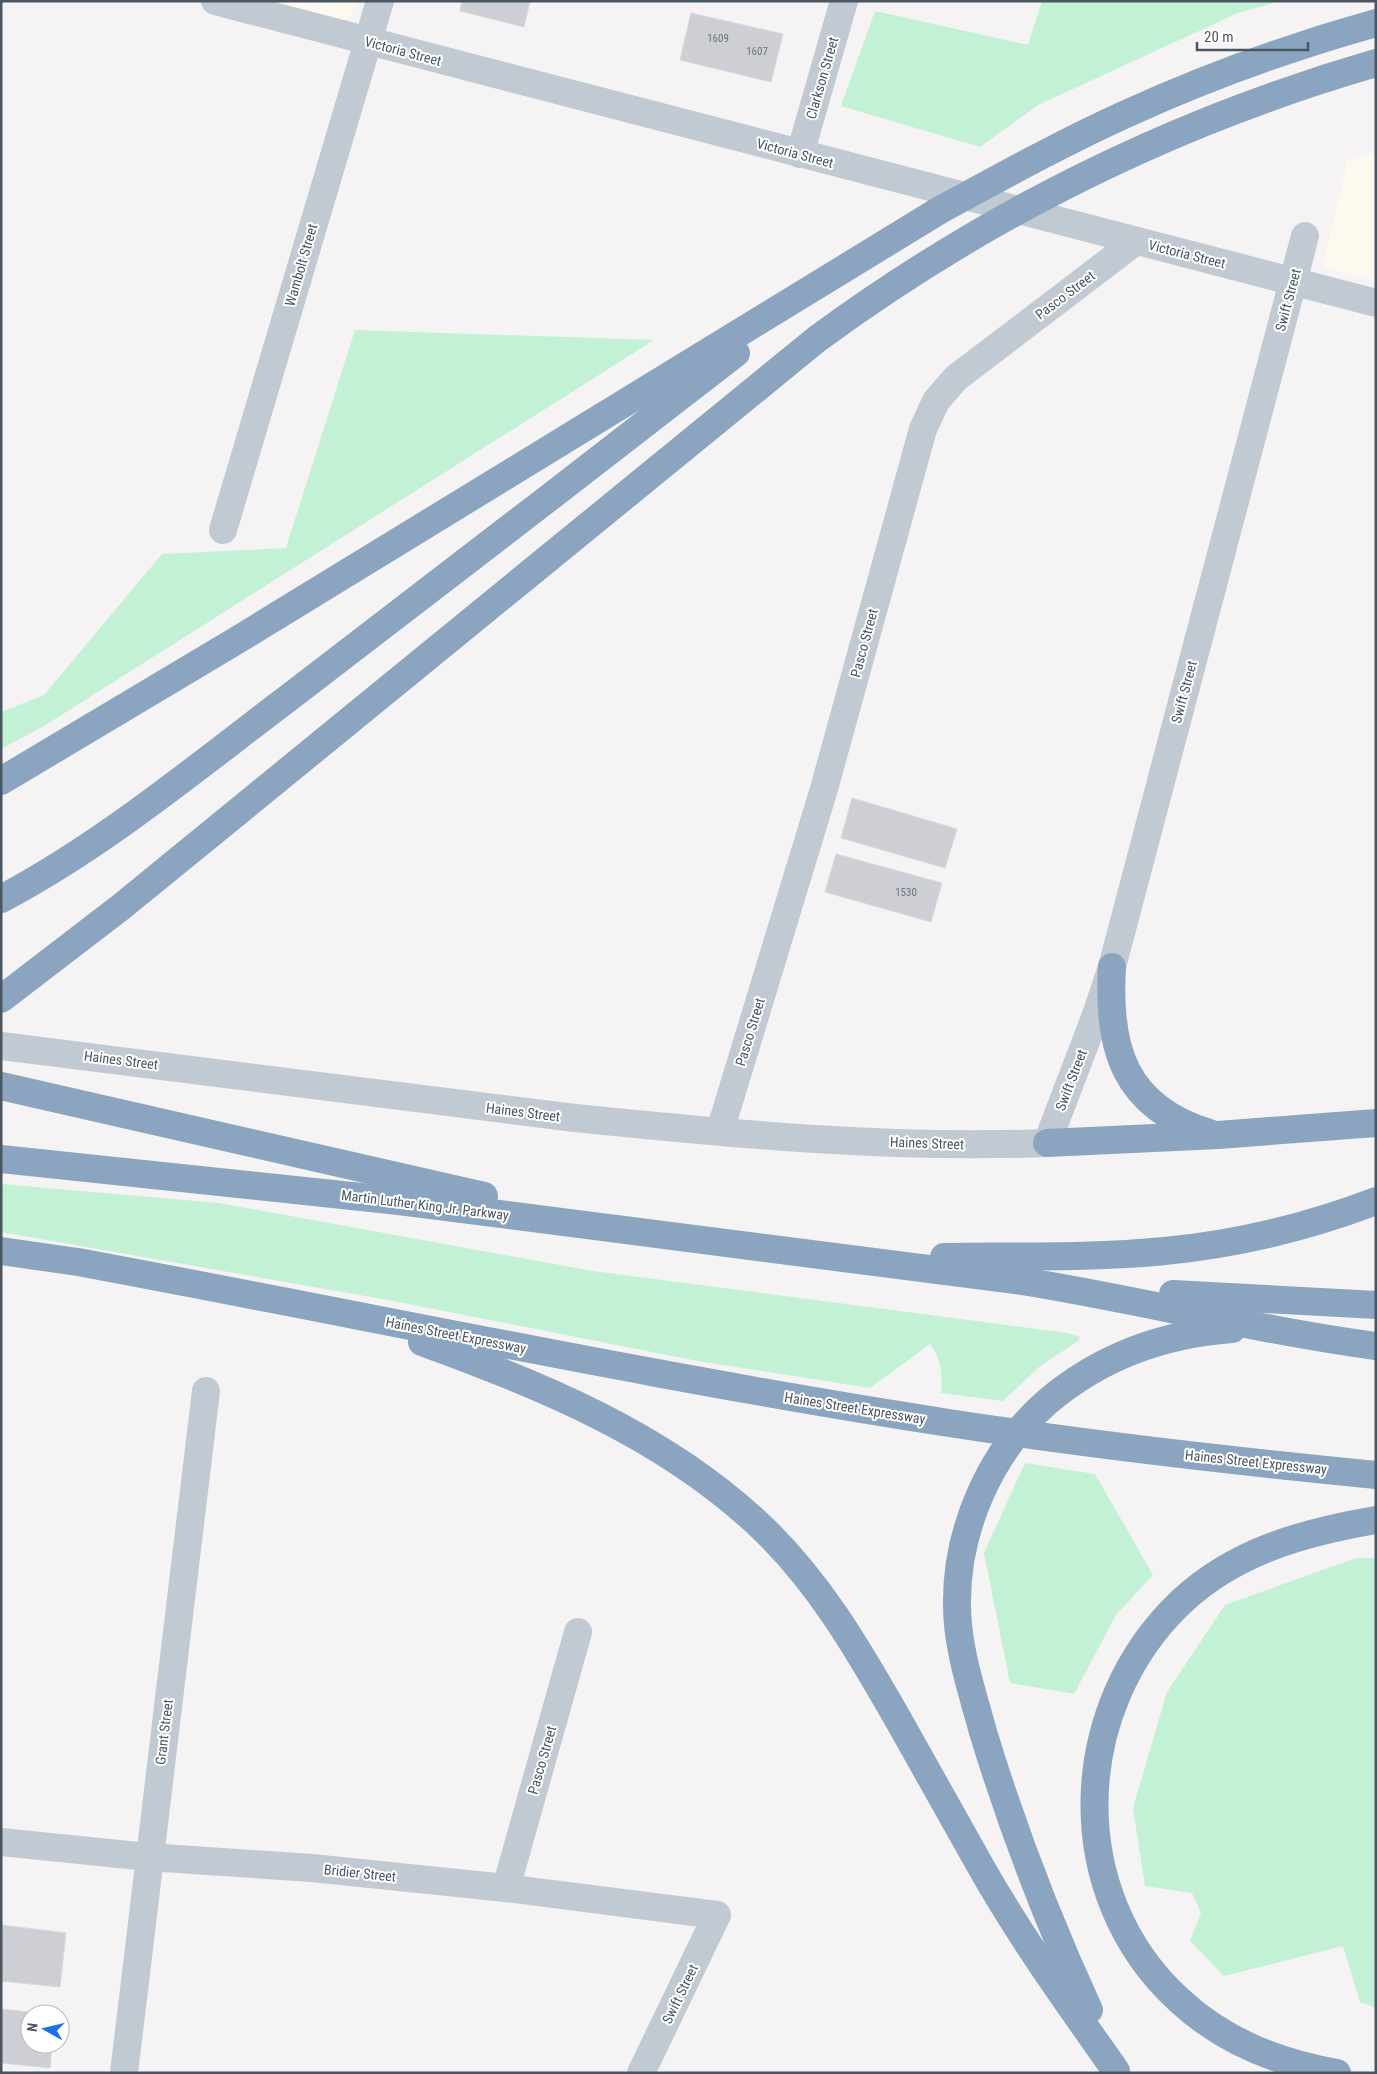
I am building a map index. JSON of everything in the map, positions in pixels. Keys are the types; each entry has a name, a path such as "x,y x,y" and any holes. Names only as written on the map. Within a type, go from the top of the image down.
{"highway":[{"path":"1,781 242,637 940,210 1089,131 1234,68 1376,23"},
{"path":"1,1000 121,907 817,339 896,283 984,228 1039,198 1142,147 1278,94 1376,63"},
{"path":"1,898 47,872 159,796 376,632 843,269"},
{"path":"1112,967 1112,1028 1121,1060 1128,1076 1147,1100 1163,1112 1187,1124 1218,1135"},
{"path":"1,1086 649,1234"},
{"path":"1047,1142 1218,1135 1376,1123"},
{"name":"Martin Luther King Jr. Parkway","path":"1,1159 399,1201 847,1259"},
{"path":"847,1259 1100,1255 1164,1251 1227,1242 1289,1229 1376,1201"},
{"path":"1,1251 78,1262 338,1312 483,1365 601,1416 684,1465 710,1484 756,1522 798,1565 854,1642 1012,1920 1117,2072"},
{"path":"847,1259 1022,1281 1164,1294 1376,1305"},
{"path":"1,1262 78,1262"},
{"path":"1022,1281 1090,1292 1306,1335 1376,1346"},
{"name":"Haines Street Expressway","path":"338,1312 662,1375 890,1414 999,1431 1164,1452 1376,1475"},
{"path":"1117,2072 1060,1947 1034,1883 1011,1819 975,1704 961,1644 956,1607 963,1545 984,1486 1011,1443 1033,1415 1084,1374 1104,1362 1149,1344 1196,1333 1240,1329 1306,1335"},
{"path":"1337,2073 1285,2061 1237,2042 1201,2018 1168,1989 1134,1945 1109,1892 1096,1840 1093,1794 1101,1741 1119,1691 1146,1643 1181,1602 1223,1570 1271,1546 1319,1531 1376,1520"}],"street":[{"name":"Victoria Street","path":"215,1 1376,303"},
{"name":"Wambolt Street","path":"223,530 380,1"},
{"name":"Clarkson Street","path":"800,154 844,1"},
{"name":"Swift Street","path":"1047,1142 1096,1015 1112,967 1305,236"},
{"name":"Pasco Street","path":"720,1131 824,789 923,429 936,401 956,378 1136,241"},
{"name":"Haines Street","path":"1,1046 575,1118 720,1131 928,1144 1047,1142"},
{"name":"Grant Street","path":"124,2073 148,1857 206,1391"},
{"name":"Pasco Street","path":"506,1888 578,1632"},
{"name":"Bridier Street","path":"1,1842 148,1857 312,1868 506,1888 717,1915"},
{"name":"Swift Street","path":"641,2073 717,1915"}],"shaded area":[{"path":"275,1 355,1 349,21"},
{"path":"1376,153 1376,281 1322,267 1348,159"}],"green space":[{"path":"1042,1 1281,1 1238,13 1038,105 980,147 841,106 875,11 1028,45"},
{"path":"355,330 654,340 44,726 1,749 1,712 44,695 162,554 286,548"},
{"path":"1,1184 219,1203 593,1271 1068,1333 1080,1337 1078,1341 1039,1367 1003,1401 941,1393 942,1379 940,1367 937,1355 930,1344 870,1388 698,1361 388,1300 1,1232"},
{"path":"1025,1463 1095,1474 1153,1575 1116,1615 1074,1694 1010,1683 984,1553"},
{"path":"1356,1558 1376,1558 1376,2008 1360,2002 1343,1946 1224,1976 1190,1941 1201,1913 1192,1893 1145,1886 1133,1808 1167,1692 1225,1605"}],"building":[{"path":"462,1 530,1 524,27 460,11"},
{"path":"691,13 783,34 771,82 680,60"},
{"path":"852,798 957,829 945,868 841,838"},
{"path":"836,854 942,883 931,922 825,892"},
{"path":"1,1925 66,1933 60,1987 1,1981"},
{"path":"1,2009 20,2011 20,2054 51,2054 50,2068 1,2063"}]}
